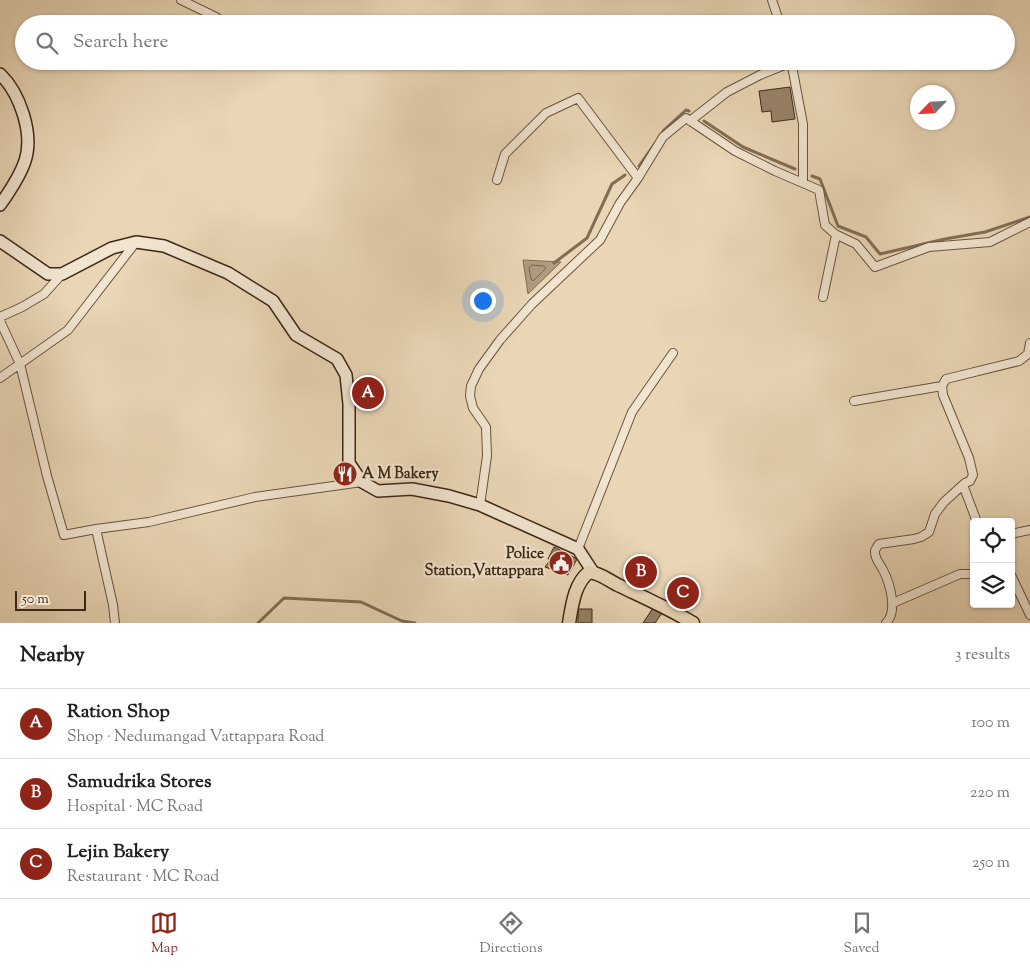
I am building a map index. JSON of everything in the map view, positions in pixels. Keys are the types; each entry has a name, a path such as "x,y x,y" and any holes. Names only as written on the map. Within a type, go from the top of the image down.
{"main road":[{"path":"0,74 16,95 24,117 27,135 26,159 17,178 0,205"},
{"path":"0,241 48,274 62,274 112,248 136,242 164,246 228,273 273,301 296,335 337,359 346,375 349,404 349,463 362,482 378,490 412,489 449,496 480,505 578,549 593,572"},
{"path":"569,623 575,596 582,578 589,572 597,572 617,585 677,613 693,623"}],"street":[{"path":"181,0 212,15"},
{"path":"772,0 777,15"},
{"path":"690,121 727,92 772,70"},
{"path":"793,70 803,124 803,183"},
{"path":"497,180 505,154 546,114 578,98 638,178"},
{"path":"480,505 487,456 486,427 472,408 470,396 471,386 479,369 500,340 532,304 600,240 620,203 663,137 686,118 735,151 821,191 825,224 836,235 856,244 875,267 929,247 990,242 1030,222"},
{"path":"823,297 836,235"},
{"path":"0,378 68,330 136,242"},
{"path":"62,274 44,294 0,319 20,364 47,476 64,535 148,522 255,496 362,482"},
{"path":"886,623 890,619 893,603 884,571 876,559 875,550 879,544 921,537 930,532 935,514 944,502 970,481 972,475 969,458 946,406 942,386 946,379 1019,361 1028,354 1030,343"},
{"path":"578,549 632,412 673,353"},
{"path":"854,401 942,386"},
{"path":"963,485 975,518"},
{"path":"96,529 113,605 115,623"},
{"path":"1015,533 1030,530"},
{"path":"893,603 960,574 970,574"},
{"path":"1015,583 1030,615"}],"water":[{"path":"523,260 561,262 528,294"}],"building":[{"path":"790,87 795,119 772,122 771,111 762,112 759,91"},
{"path":"375,385 376,401 360,404 358,386"},
{"name":"Police Station,Vattappara","path":"554,547 577,559 568,575 545,567 551,559 548,559"},
{"path":"653,608 662,613 655,623 643,623"},
{"path":"578,609 592,609 592,623 578,623"}],"waterway":[{"path":"659,137 686,110 689,111"},
{"path":"704,121 743,147 795,169"},
{"path":"639,166 656,142"},
{"path":"554,263 587,238 612,184 625,175"},
{"path":"812,176 820,179 838,226 866,237 880,254 985,232 1030,217"},
{"path":"258,623 284,598 361,602 402,621 415,623"}],"place":[{"name":"Ration Shop","path":"368,393"},
{"name":"A M Bakery","path":"345,474"},
{"name":"Police Station,Vattappara","path":"561,563"},
{"name":"Samudrika Stores","path":"641,572"},
{"name":"Lejin Bakery","path":"683,593"}]}
